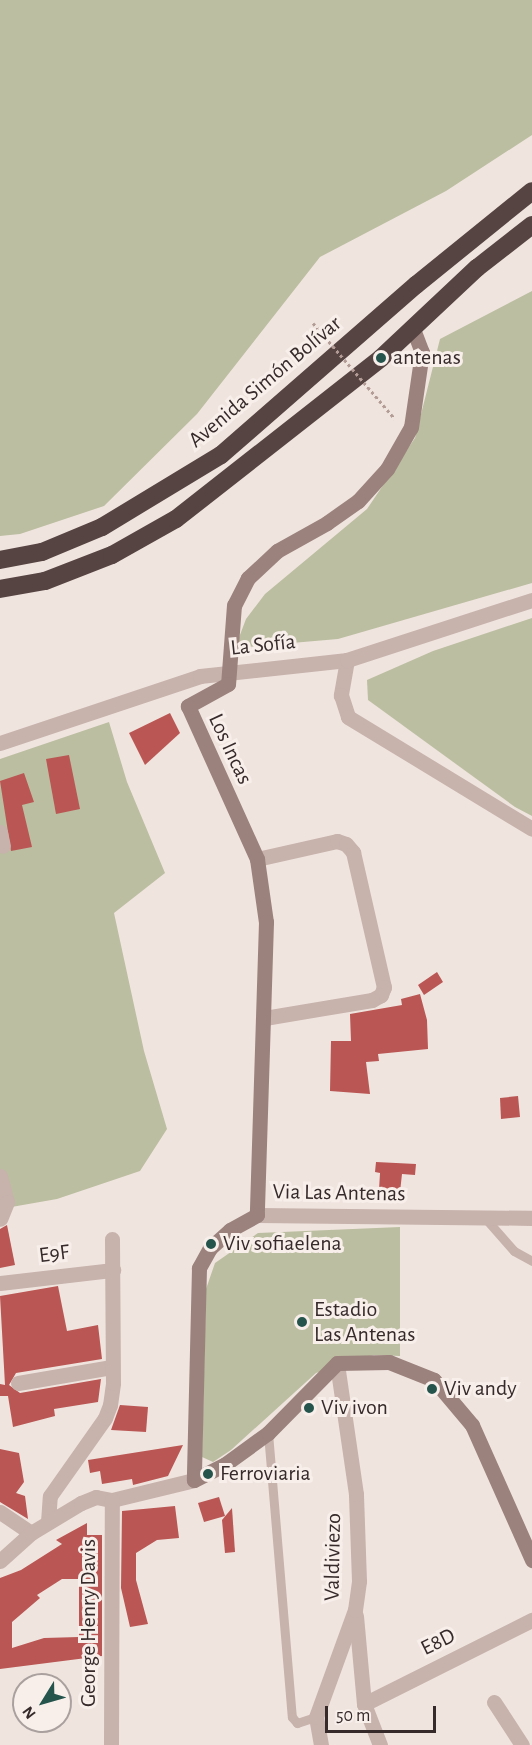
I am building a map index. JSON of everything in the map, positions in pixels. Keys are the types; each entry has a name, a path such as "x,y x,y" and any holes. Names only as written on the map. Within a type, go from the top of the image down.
{"highway":[{"name":"Avenida Simón Bolívar","path":"0,560 42,552 102,527 221,455 416,285 532,191"},
{"path":"0,589 45,581 112,555 176,519 253,461 413,329 477,268 532,225"}],"street":[{"path":"228,671 234,605 248,578 278,551 358,501 387,469 411,427 422,352 413,329"},
{"name":"La Sofía","path":"0,742 200,676 228,671 347,660 532,600"},
{"path":"347,660 341,695 348,717 532,830"},
{"name":"Los Incas","path":"228,671 228,684 194,699 188,706 189,714 256,859 266,922 257,1215"},
{"path":"256,859 337,841 346,844 353,852 384,987 381,995 372,1000 264,1018"},
{"path":"0,1176 7,1202 0,1219"},
{"name":"Via Las Antenas","path":"194,1480 199,1268 210,1248 230,1230 257,1215 532,1218"},
{"path":"48,1522 50,1496 108,1411 112,1367 112,1239"},
{"name":"E9F","path":"0,1283 113,1270"},
{"path":"0,1561 31,1533 96,1497 112,1500 194,1480 224,1465 268,1433 337,1363 389,1362 434,1380 472,1425 532,1560"},
{"name":"Valdiviezo","path":"316,1717 355,1610 358,1581 356,1494 337,1363"},
{"path":"18,1383 112,1367"},
{"name":"George Henry Davis","path":"111,1745 112,1500"},
{"path":"0,1512 31,1533"},
{"path":"355,1610 364,1704 380,1745"},
{"name":"E8D","path":"364,1704 532,1620"},
{"path":"494,1702 522,1745"},
{"path":"316,1717 321,1745"}],"lane":[{"path":"485,1218 514,1251 532,1261"},
{"path":"268,1433 292,1717 297,1723 316,1717"}],"path":[{"path":"313,323 394,419"}],"green space":[{"path":"0,0 532,0 532,135 446,191 320,257 197,414 104,506 20,534 0,536"},
{"path":"532,291 532,583 338,639 235,648 246,619 265,594 367,509 415,438 440,339"},
{"path":"532,618 532,816 515,807 368,700 367,680 433,651"},
{"path":"109,722 127,782 165,873 114,913 144,1051 167,1129 140,1171 57,1199 0,1209 0,759"},
{"name":"Estadio Las Antenas","path":"400,1227 400,1356 374,1355 316,1373 231,1450 213,1462 202,1457 206,1289 215,1263 258,1233"}],"building":[{"path":"170,713 180,733 145,765 129,733"},
{"path":"69,755 80,809 56,814 46,759"},
{"path":"24,773 34,802 22,805 32,847 11,851 0,781"},
{"path":"437,972 443,982 424,995 418,985"},
{"path":"420,994 427,1020 428,1049 378,1054 379,1061 366,1062 370,1094 330,1091 331,1041 351,1041 350,1014 402,1005 401,999"},
{"path":"518,1096 520,1117 501,1119 500,1098"},
{"path":"376,1162 416,1164 415,1175 402,1174 400,1192 379,1190 380,1173 375,1172"},
{"path":"7,1225 15,1265 0,1268 0,1229"},
{"path":"58,1286 67,1331 98,1325 102,1359 16,1373 9,1385 20,1393 101,1379 98,1402 54,1409 55,1416 13,1427 8,1396 0,1396 0,1384 5,1385 0,1296"},
{"path":"120,1405 148,1407 146,1432 111,1430"},
{"path":"183,1445 168,1476 133,1485 132,1479 102,1484 100,1471 90,1473 88,1460"},
{"path":"0,1449 19,1453 24,1482 16,1493 25,1496 28,1519 0,1502"},
{"path":"219,1497 225,1516 204,1522 198,1503"},
{"path":"175,1506 179,1538 157,1540 136,1553 136,1580 148,1624 130,1627 121,1588 122,1511"},
{"path":"232,1508 235,1552 225,1553 222,1520"},
{"path":"87,1523 87,1535 102,1535 102,1656 0,1669 0,1578 21,1570 62,1544 56,1540","holes":["62,1579 79,1579 79,1637 44,1638 12,1648 12,1622 40,1598 37,1595"]}],"place":[{"name":"antenas","path":"381,358"},
{"name":"Viv sofiaelena","path":"211,1244"},
{"name":"Estadio Las Antenas","path":"302,1322"},
{"name":"Viv andy","path":"432,1389"},
{"name":"Viv ivon","path":"309,1408"},
{"name":"Ferroviaria","path":"208,1474"}]}
